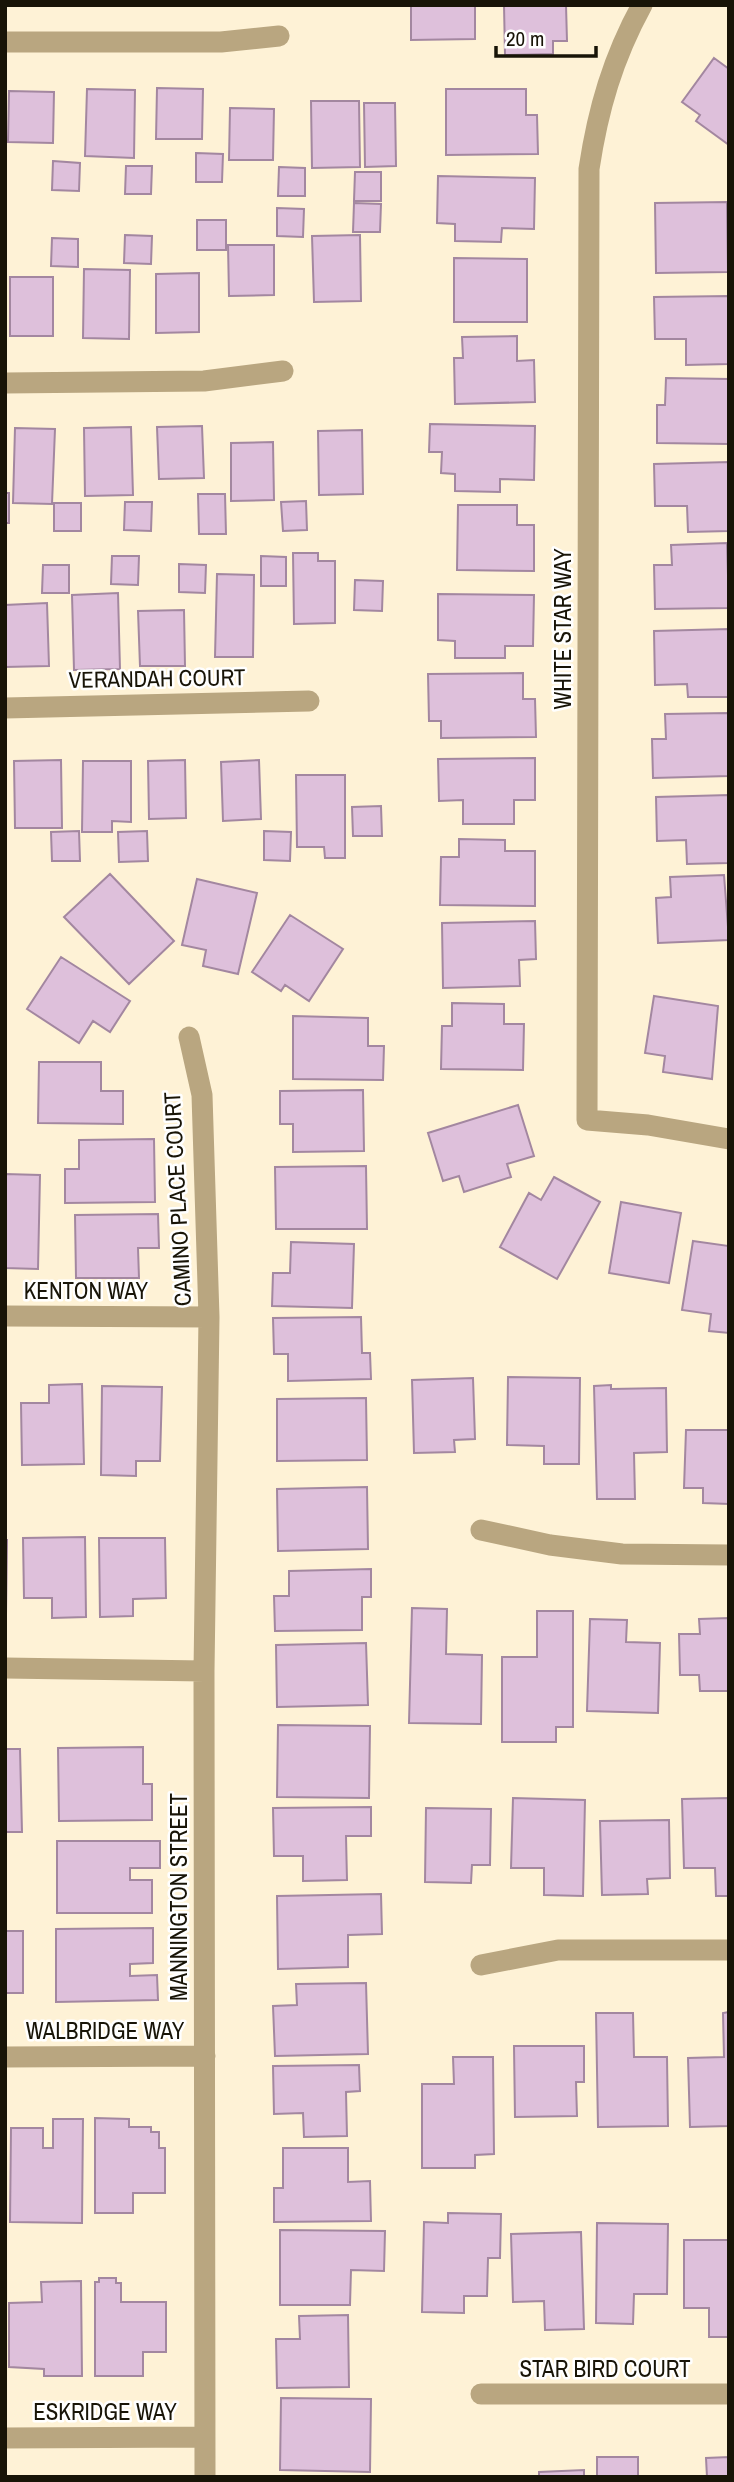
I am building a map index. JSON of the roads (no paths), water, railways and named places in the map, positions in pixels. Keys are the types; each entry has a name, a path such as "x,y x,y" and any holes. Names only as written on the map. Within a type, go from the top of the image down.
{"street":[{"name":"WHITE STAR WAY","path":"642,5 608,77 597,113 589,169 587,1119 648,1125 729,1139"},
{"path":"5,42 221,42 279,36"},
{"path":"5,383 204,381 284,371"},
{"name":"VERANDAH COURT","path":"5,708 309,701"},
{"name":"CAMINO PLACE COURT","path":"189,1037 202,1095 209,1317"},
{"name":"KENTON WAY","path":"5,1316 209,1317"},
{"name":"MANNINGTON STREET","path":"205,2477 204,1671 209,1317"},
{"path":"481,1530 550,1545 622,1554 729,1555"},
{"path":"5,1668 204,1671"},
{"path":"481,1965 558,1950 729,1950"},
{"name":"WALBRIDGE WAY","path":"5,2057 205,2056"},
{"name":"STAR BIRD COURT","path":"481,2394 729,2394"},
{"name":"ESKRIDGE WAY","path":"5,2438 205,2437"}]}
